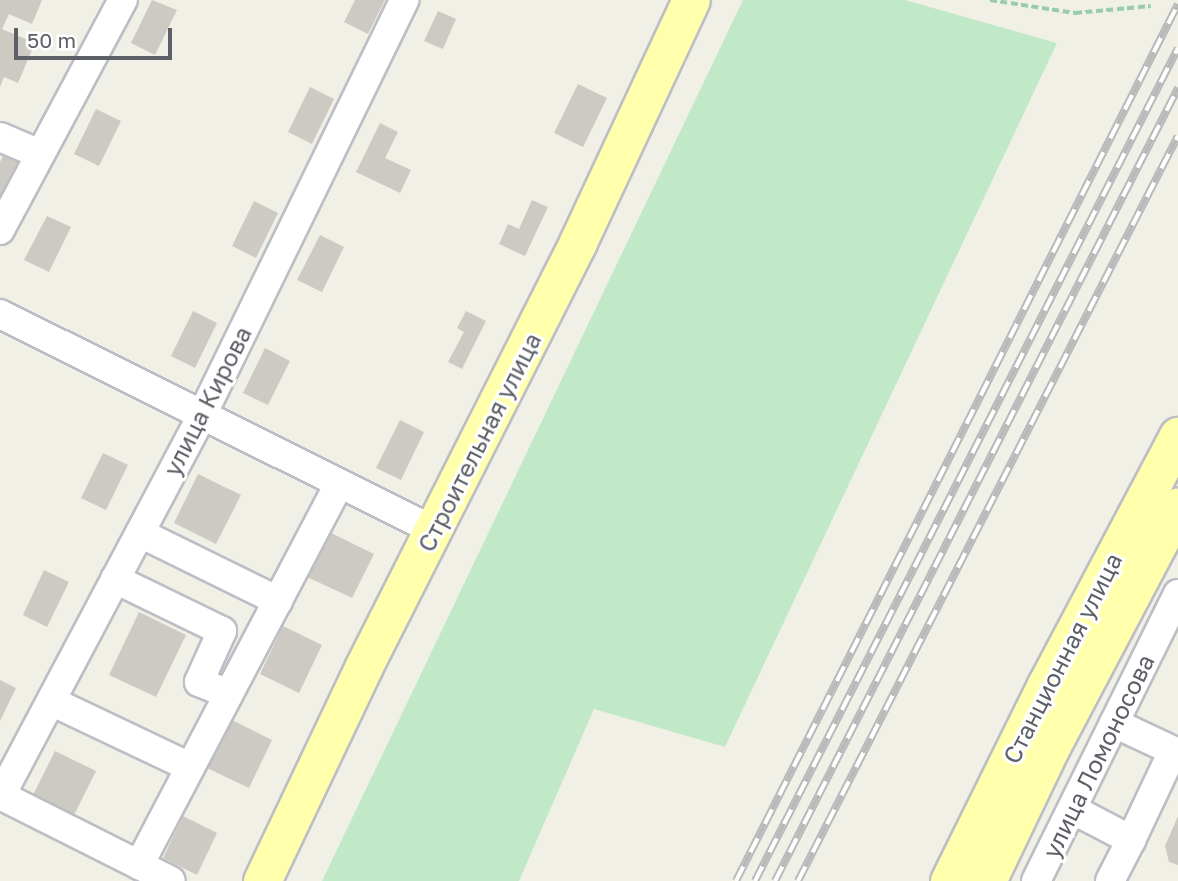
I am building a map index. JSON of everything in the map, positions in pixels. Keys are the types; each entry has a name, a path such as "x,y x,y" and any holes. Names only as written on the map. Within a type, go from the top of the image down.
{"main road":[{"name":"Строительная улица","path":"262,881 364,666 435,531 631,134 691,0"},
{"name":"Станционная улица","path":"948,881 1052,673 1178,436"},
{"name":"Станционная улица","path":"987,881 1051,747 1178,506"}],"street":[{"path":"0,230 123,0"},
{"name":"улица Кирова","path":"0,796 202,415 404,0"},
{"path":"0,137 40,154"},
{"path":"0,314 435,531"},
{"path":"139,865 339,484"},
{"path":"140,533 278,601"},
{"path":"115,579 222,631 199,682 229,694"},
{"name":"улица Ломоносова","path":"1036,881 1178,594"},
{"path":"51,701 190,767"},
{"path":"1110,881 1175,752 1114,723"},
{"path":"0,796 171,881"},
{"path":"1072,809 1131,840"}],"path":[{"path":"990,0 1075,13 1151,6"}],"green space":[{"path":"743,0 905,0 1057,43 725,747 594,709 519,881 322,881"}],"building":[{"path":"0,0 42,0 32,24 9,14 2,29 35,43 18,83 4,77 0,87"},
{"path":"152,0 177,10 155,55 131,43"},
{"path":"355,0 385,0 368,34 344,22"},
{"path":"438,11 456,19 443,49 424,41"},
{"path":"578,84 607,98 583,147 554,133"},
{"path":"310,87 334,99 312,144 288,132"},
{"path":"96,109 121,121 99,166 74,154"},
{"path":"380,123 398,132 385,158 411,170 400,193 356,172"},
{"path":"3,156 26,166 0,203 0,162"},
{"path":"532,200 548,207 525,256 499,244 508,224 519,229"},
{"path":"254,201 278,213 256,258 232,246"},
{"path":"47,216 71,227 49,272 24,260"},
{"path":"320,235 344,247 322,292 297,280"},
{"path":"193,311 217,323 195,368 171,356"},
{"path":"466,311 486,321 462,369 448,362 464,332 457,328"},
{"path":"265,348 290,361 268,405 243,393"},
{"path":"400,420 424,432 401,480 376,468"},
{"path":"103,453 128,465 106,510 81,498"},
{"path":"198,474 241,495 216,544 174,523"},
{"path":"327,531 374,554 352,598 305,576"},
{"path":"44,570 69,582 47,627 23,615"},
{"path":"139,612 186,635 156,697 109,675"},
{"path":"283,626 322,645 299,693 260,674"},
{"path":"0,680 16,688 0,721"},
{"path":"230,719 272,740 249,788 207,768"},
{"path":"55,751 96,771 70,823 29,803"},
{"path":"183,816 217,833 197,875 163,858"},
{"path":"1178,816 1178,865 1169,862 1165,846"}],"railway":[{"path":"736,881 1178,4"},
{"path":"755,881 1178,48"},
{"path":"775,881 1178,88"},
{"path":"798,881 1178,136"}]}
